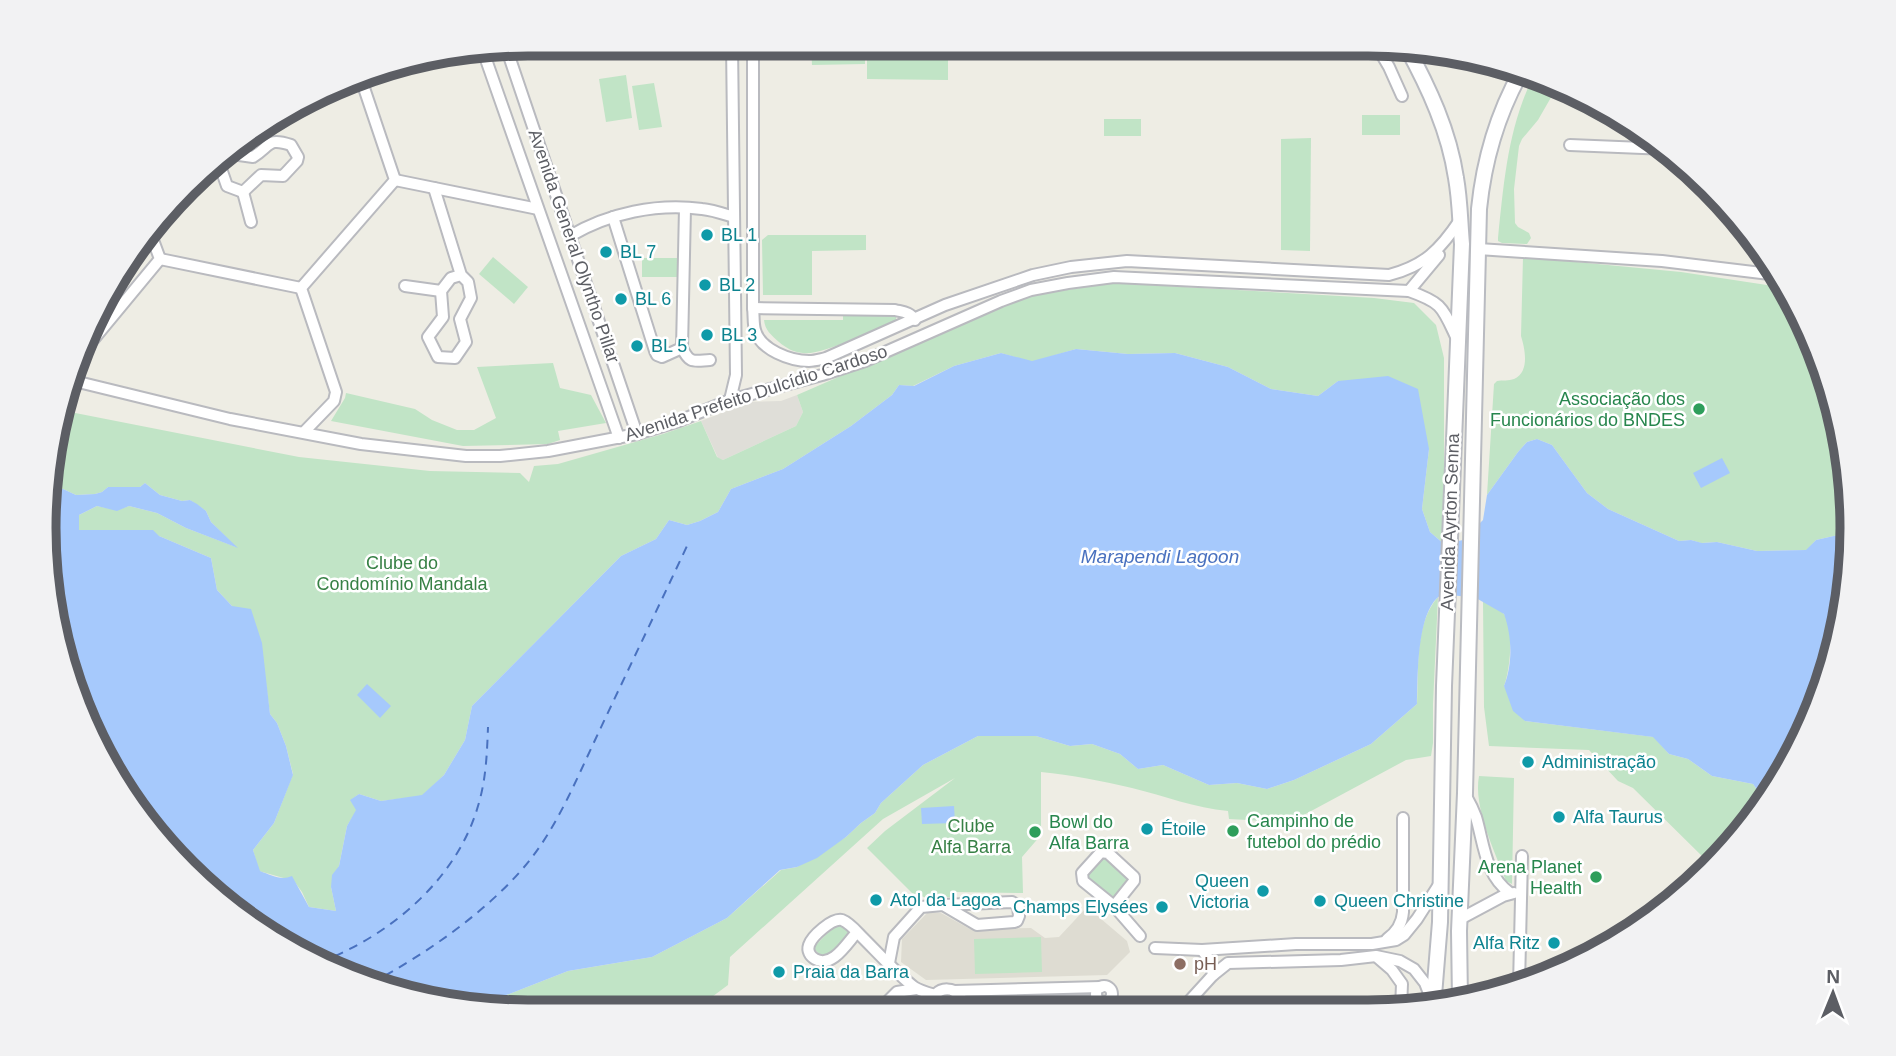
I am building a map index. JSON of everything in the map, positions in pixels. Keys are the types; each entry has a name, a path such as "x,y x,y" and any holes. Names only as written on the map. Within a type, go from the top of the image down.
{"main road":[{"name":"Avenida Ayrton Senna","path":"1413,58 1434,99 1446,132 1456,178 1462,244 1451,476 1438,945 1434,995"},
{"name":"Avenida Ayrton Senna","path":"1460,991 1480,196 1487,156 1503,108 1517,80"}],"street":[{"path":"730,400 736,375 732,56"},
{"path":"753,56 753,308 895,310 906,312 915,320"},
{"path":"1383,56 1402,96"},
{"name":"Avenida General Olyntho Pillar","path":"488,65 500,57"},
{"name":"Avenida General Olyntho Pillar","path":"510,57 637,434"},
{"name":"Avenida General Olyntho Pillar","path":"486,58 619,438"},
{"path":"363,86 395,180"},
{"path":"239,156 253,158 270,142 276,141 291,145 298,157 285,175 261,175 243,192"},
{"path":"1570,145 1647,148"},
{"path":"221,170 227,187 243,192"},
{"path":"395,180 538,209"},
{"path":"301,288 395,180"},
{"path":"435,188 461,275 470,288 471,298 460,319 466,342 453,358 436,356 428,336 443,317 441,291 451,278 461,275"},
{"path":"243,192 251,222"},
{"path":"442,211 459,193"},
{"path":"569,232 613,217 653,208 704,209 734,217"},
{"path":"685,208 682,348 691,361 710,360"},
{"path":"613,217 654,351 662,356 682,348"},
{"name":"Avenida Prefeito Dulcídio Cardoso","path":"753,308 755,331 769,348 780,354 807,361 826,358 945,306 1033,275 1071,267 1127,261 1388,275 1415,267 1432,255 1446,242 1460,220"},
{"path":"569,232 582,222"},
{"path":"154,242 160,259"},
{"path":"1409,291 1439,255 1446,242"},
{"path":"1478,249 1662,261 1765,273"},
{"path":"160,259 301,288"},
{"path":"98,334 160,259"},
{"name":"Avenida Prefeito Dulcídio Cardoso","path":"79,382 230,419 360,444 466,456 500,456 548,451 637,434 679,421 730,400 865,361 1031,290 1114,277 1409,291 1430,298 1445,312 1457,339"},
{"path":"405,286 441,291"},
{"path":"301,288 336,392 334,401 304,432"},
{"path":"1465,793 1474,812 1485,856 1495,878 1501,887 1515,893"},
{"path":"1372,944 1388,939 1395,932 1404,912 1403,818"},
{"path":"1114,906 1134,881 1134,877 1108,853 1101,852 1084,869 1083,881 1114,906 1140,936"},
{"path":"1519,975 1521,945 1515,893 1522,856"},
{"path":"1154,948 1202,950 1296,944 1372,944 1396,940 1418,919 1440,883"},
{"path":"1460,919 1515,893"},
{"path":"872,946 894,937 921,907 943,905 1015,902 1019,916 1014,922 977,925 943,905"},
{"path":"1404,912 1411,919 1418,919"},
{"path":"857,932 830,960 816,960 808,950 809,945 830,922 846,921 916,989 934,995"},
{"path":"889,963 894,937"},
{"path":"1295,961 1296,944"},
{"path":"1227,947 1228,963"},
{"path":"1202,950 1211,962 1213,975"},
{"path":"1190,1000 1228,963 1341,960 1376,956 1407,964 1425,983 1430,996"},
{"path":"1376,956 1392,970 1402,984 1401,999"},
{"path":"897,992 898,972"},
{"path":"1402,984 1420,976"},
{"path":"932,1000 934,995 944,989 954,991 1101,987 1097,993 1098,998 1105,1000"},
{"path":"889,1000 897,992 916,989"},
{"path":"954,991 962,1000"}],"shaded area":[{"path":"797,395 803,412 796,426 723,460 718,458 701,421 750,402 781,401"},
{"path":"1087,907 1127,941 1130,952 1107,975 926,980 901,962 902,939 928,912 941,913 970,929 1031,928 1045,938 1059,937"}],"green space":[{"path":"812,56 865,56 865,64 812,65"},
{"path":"867,56 948,56 948,80 867,79"},
{"path":"626,75 632,118 606,122 599,79"},
{"path":"654,83 662,127 639,130 632,86"},
{"path":"1530,85 1553,94 1519,146 1514,189 1515,223 1529,233 1531,238 1527,244 1502,243 1498,238 1508,155"},
{"path":"1362,115 1400,115 1400,135 1362,135"},
{"path":"1104,119 1141,119 1141,136 1104,136"},
{"path":"1311,138 1310,251 1281,250 1281,139"},
{"path":"768,235 866,235 866,250 812,251 812,295 763,295 762,240"},
{"path":"493,257 528,287 514,304 479,274"},
{"name":"Associação dos Funcionários do BNDES","path":"1523,257 1681,272 1773,286 1804,347 1824,406 1836,466 1840,534 1816,540 1807,550 1757,551 1717,542 1679,541 1608,509 1587,493 1552,445 1537,439 1527,442 1518,452 1487,495 1494,384 1497,381 1514,379 1522,371 1525,353 1521,336"},
{"path":"642,258 679,258 679,277 642,277"},
{"name":"Clube do Condomínio Mandala","path":"1114,283 1374,298 1414,303 1436,325 1444,358 1444,544 1430,532 1422,509 1429,449 1338,381 1318,396 1271,389 1228,367 1175,353 1128,354 1076,349 1032,362 1001,353 954,366 913,386 899,385 892,395 851,426 783,469 731,489 718,512 687,525 669,520 656,539 621,556 472,706 465,740 444,775 422,796 381,801 359,794 351,800 357,810 347,826 339,866 331,887 336,911 309,907 294,881 259,871 253,850 274,823 293,774 286,746 277,723 270,714 266,684 232,606 217,590 211,558 159,536 79,531 79,515 97,506 117,510 129,506 157,513 186,528 236,547 211,522 206,511 190,500 182,501 160,495 145,483 140,487 108,487 95,494 76,495 58,489 71,412 299,457 430,471 520,473 529,482 534,466 558,464 701,421 717,457 723,460 796,426 803,412 797,395 1025,296"},
{"path":"843,313 896,313 896,320 836,346 803,353 779,342 767,330 764,320 843,320"},
{"path":"553,363 560,388 591,395 606,423 558,431 560,440 548,444 463,446 331,421 346,393 415,409 432,420 457,430 474,430 496,418 477,367"},
{"name":"Clube Alfa Barra","path":"1438,597 1431,756 1406,760 1300,817 1265,821 1229,819 1228,811 1192,805 1110,783 1041,772 1041,835 1022,857 1023,893 955,892 955,897 927,898 912,893 867,848 955,778 883,819 730,957 728,985 708,1000 496,999 568,971 652,957 727,918 781,870 797,867 846,837 875,813 881,803 923,765 978,736 1036,736 1070,746 1092,744 1120,754 1138,769 1163,765 1209,785 1237,783 1267,789 1294,780 1371,744 1417,704 1419,648 1430,608"},
{"path":"1483,601 1501,611 1507,619 1510,648 1504,686 1525,721 1654,737 1669,754 1688,759 1712,776 1753,784 1759,792 1705,859 1633,788 1618,781 1589,750 1489,746 1484,707"},
{"path":"1479,776 1514,778 1512,884 1506,881 1486,829 1479,801"},
{"path":"1104,854 1132,877 1114,899 1085,876"},
{"path":"838,922 850,933 825,959 813,948"},
{"path":"1041,937 1042,972 975,974 974,939"}],"water":[{"name":"Marapendi Lagoon","path":"1076,349 1128,354 1175,353 1228,367 1271,389 1318,396 1338,381 1388,376 1418,389 1429,449 1422,509 1430,532 1444,544 1463,540 1483,520 1487,495 1518,452 1527,442 1537,439 1552,445 1587,493 1608,509 1679,541 1717,542 1757,551 1806,550 1816,540 1840,534 1836,590 1824,650 1804,709 1791,737 1759,792 1753,784 1712,776 1688,759 1669,754 1653,737 1525,721 1513,711 1504,686 1509,669 1510,650 1509,631 1504,614 1476,598 1443,594 1434,601 1423,627 1417,704 1371,744 1294,780 1267,789 1237,783 1209,785 1163,765 1138,769 1120,754 1092,744 1070,746 1036,736 978,736 923,765 881,803 875,813 846,837 817,858 797,867 780,870 727,918 652,957 568,971 496,999 406,984 347,964 292,937 241,902 194,862 154,815 119,764 81,680 60,590 56,528 58,489 76,495 95,494 108,487 140,487 145,483 160,495 182,501 190,500 197,504 238,548 186,528 157,513 129,506 117,511 97,506 79,515 79,530 153,530 159,536 211,558 217,590 232,606 251,609 262,643 270,714 277,723 286,746 293,775 274,823 253,850 260,871 280,878 292,876 309,907 336,911 331,887 332,875 339,866 347,826 356,810 350,800 359,794 381,801 422,795 444,775 465,740 472,706 621,556 656,539 669,520 687,525 718,512 731,489 783,469 851,426 892,395 899,385 914,386 954,366 1001,353 1032,361"},
{"path":"1722,458 1730,473 1701,488 1693,473"},
{"path":"367,684 391,706 380,718 357,695"},
{"path":"954,806 955,823 922,824 921,808"}],"ferry route":[{"path":"382,977 415,958 480,911 533,856 552,828 567,798 687,546"},
{"path":"332,957 371,937 395,920 437,881 454,858 468,833 481,796 488,727"}],"place":[{"name":"BL 1","path":"707,235"},
{"name":"BL 7","path":"606,252"},
{"name":"BL 2","path":"705,285"},
{"name":"BL 6","path":"621,299"},
{"name":"BL 3","path":"707,335"},
{"name":"BL 5","path":"637,346"},
{"name":"Associação dos Funcionários do BNDES","path":"1699,409"},
{"name":"Administração","path":"1528,762"},
{"name":"Alfa Taurus","path":"1559,817"},
{"name":"Étoile","path":"1147,829"},
{"name":"Campinho de futebol do prédio","path":"1233,831"},
{"name":"Bowl do Alfa Barra","path":"1035,832"},
{"name":"Arena Planet Health","path":"1596,877"},
{"name":"Queen Victoria","path":"1263,891"},
{"name":"Atol da Lagoa","path":"876,900"},
{"name":"Queen Christine","path":"1320,901"},
{"name":"Champs Elysées","path":"1162,907"},
{"name":"Alfa Ritz","path":"1554,943"},
{"name":"pH","path":"1180,964"},
{"name":"Praia da Barra","path":"779,972"}]}
